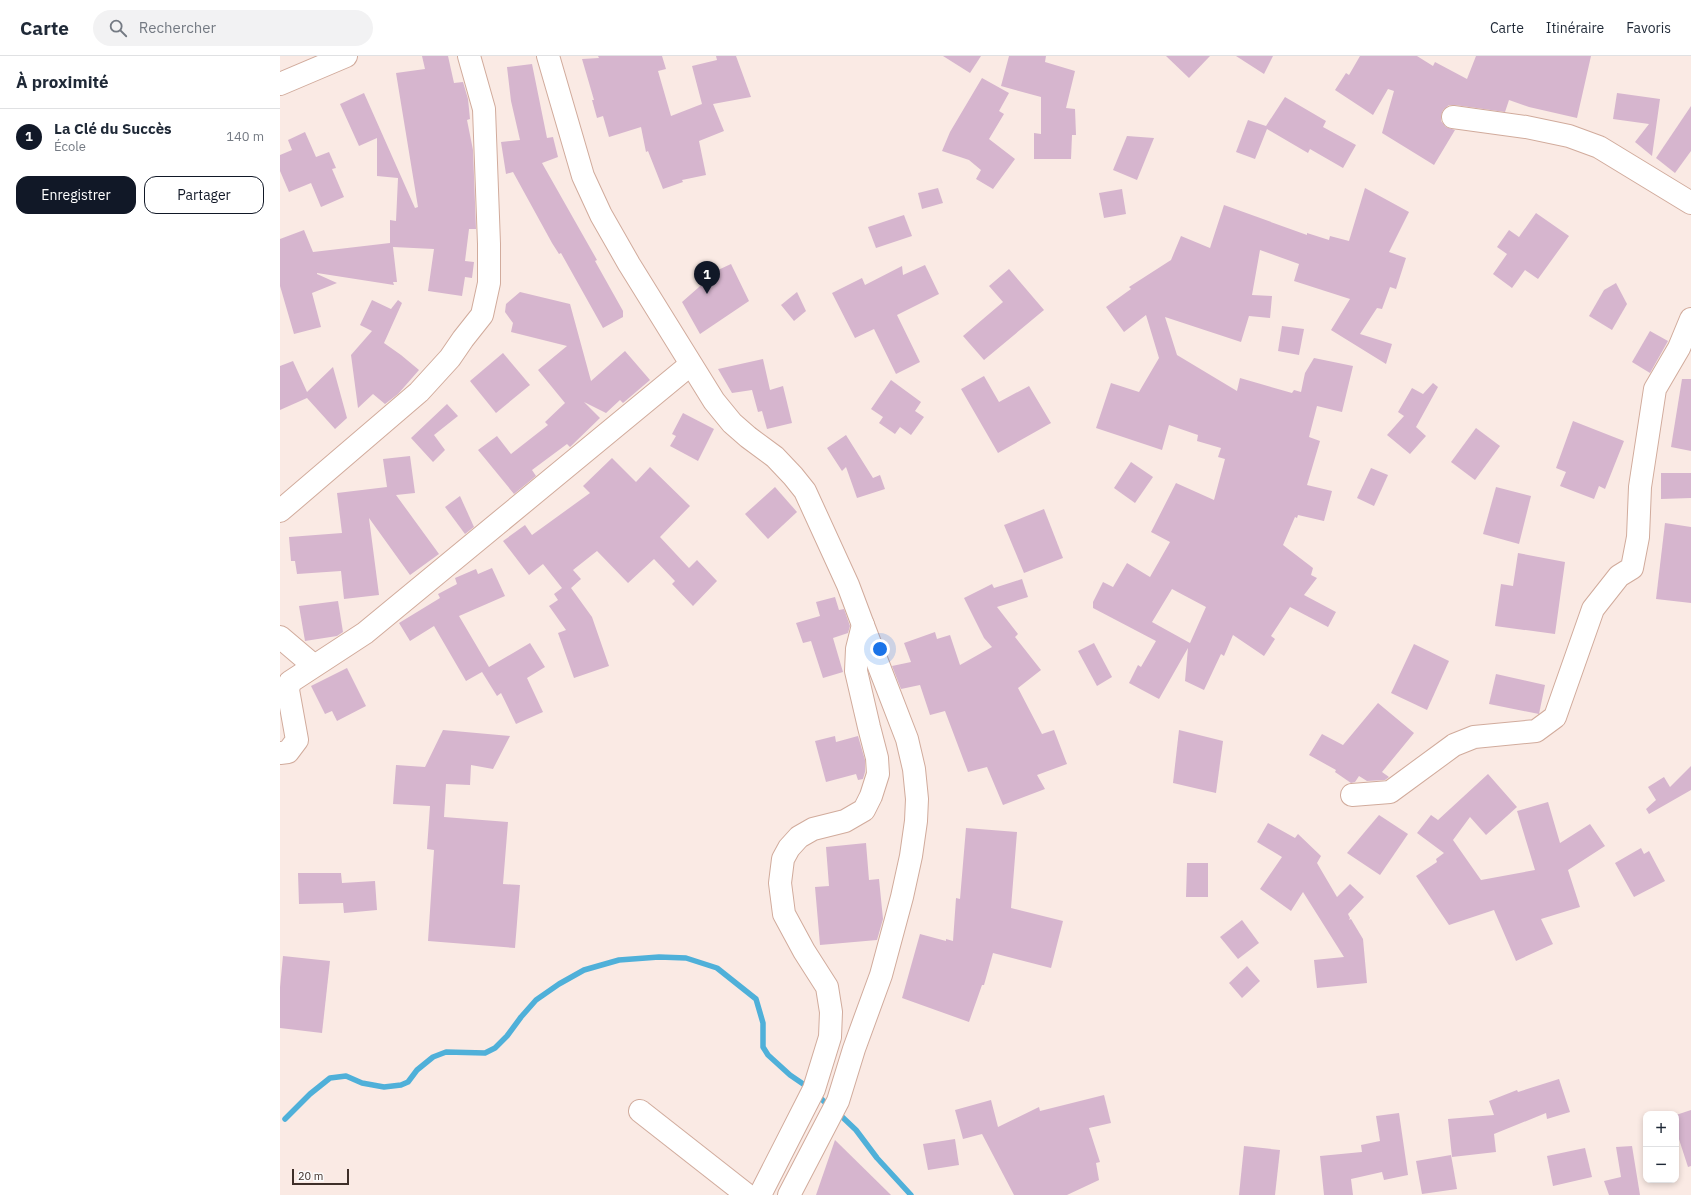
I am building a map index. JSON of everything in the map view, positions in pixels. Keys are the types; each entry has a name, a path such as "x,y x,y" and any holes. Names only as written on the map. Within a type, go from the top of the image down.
{"street":[{"path":"280,84 346,56"},
{"path":"280,511 419,392 450,358 482,316 489,283 490,244 484,110 469,56"},
{"path":"548,56 570,138 583,176 601,215 629,264 714,401 732,423 775,457 805,491 848,585 907,739 915,776 917,799 916,821 911,856 902,897 881,975 834,1110 789,1195"},
{"path":"1453,117 1526,126 1569,136 1599,147 1691,202"},
{"path":"1352,795 1390,792 1454,745 1474,737 1536,731 1555,717 1593,610 1619,576 1632,568 1638,537 1640,487 1655,389 1679,348 1691,319"},
{"path":"280,753 288,752 297,740 288,690 290,682 313,665 364,633 690,364"},
{"path":"760,1195 809,1097 830,1037 831,1012 827,987 804,951 784,914 780,882 784,859 789,848 799,837 813,829 845,821 864,810 871,796 878,774 877,758 868,727 856,671 857,649 863,625"},
{"path":"280,637 313,665"},
{"path":"640,1111 747,1195"}],"building":[{"path":"422,56 448,56 454,83 463,82 468,99 470,119 467,120 473,150 476,229 469,229 465,261 474,262 472,278 465,277 462,296 428,291 434,249 393,247 397,282 393,282 394,285 317,273 337,283 312,293 321,327 294,334 280,286 280,239 304,230 313,252 390,243 390,220 396,221 398,178 377,176 377,138 359,146 340,104 364,93 415,208 418,207 396,73 425,69"},
{"path":"598,56 662,56 666,69 658,71 671,116 702,104 692,66 717,60 716,56 736,56 751,97 713,104 724,131 699,141 706,175 682,180 683,182 663,189 648,151 646,152 641,127 609,137 603,116 597,118 592,100 594,100 582,59 599,58"},
{"path":"943,56 981,56 970,73"},
{"path":"1009,56 1046,56 1045,62 1075,71 1066,108 1075,109 1076,135 1072,135 1071,159 1034,159 1034,133 1041,134 1041,97 1001,86"},
{"path":"1166,56 1210,56 1189,78"},
{"path":"1236,56 1273,56 1264,74"},
{"path":"1360,56 1417,56 1433,66 1435,62 1467,79 1476,56 1591,56 1577,118 1529,107 1509,100 1505,112 1449,105 1443,110 1441,121 1446,127 1455,130 1434,165 1382,133 1394,91 1388,89 1373,115 1335,90 1346,73 1349,75"},
{"path":"532,64 547,138 553,137 558,157 542,163 597,260 595,261 623,311 623,317 603,328 561,253 559,254 552,243 513,172 506,174 501,142 520,140 511,101 507,67"},
{"path":"982,78 1009,93 999,111 1004,114 989,139 1015,159 993,189 976,179 981,170 969,160 942,151 950,132"},
{"path":"1617,93 1660,99 1652,156 1635,142 1649,124 1613,119"},
{"path":"1285,97 1326,121 1323,127 1356,145 1343,168 1310,149 1308,153 1267,129 1255,159 1236,152 1248,120 1266,126"},
{"path":"1691,106 1691,151 1675,173 1656,158"},
{"path":"305,132 316,157 329,152 336,168 332,169 344,197 321,207 311,183 289,192 280,171 280,155 292,150 288,140"},
{"path":"1127,136 1154,138 1137,180 1113,170"},
{"path":"938,188 943,203 922,209 918,193"},
{"path":"1365,188 1409,212 1389,252 1406,258 1396,289 1390,287 1382,309 1377,308 1360,334 1392,344 1386,364 1331,330 1350,299 1294,281 1299,264 1260,250 1252,295 1272,296 1270,318 1249,316 1241,342 1165,317 1177,355 1237,391 1240,378 1292,393 1294,390 1301,392 1305,373 1314,358 1353,366 1342,412 1317,406 1309,437 1320,441 1307,485 1332,491 1324,521 1298,515 1297,518 1295,517 1283,545 1313,568 1311,575 1317,578 1304,595 1336,612 1328,627 1290,607 1271,636 1275,639 1264,656 1233,635 1224,656 1221,654 1204,690 1185,681 1188,648 1159,699 1129,683 1138,665 1141,667 1156,641 1093,608 1093,602 1103,582 1113,587 1127,563 1150,577 1170,542 1151,532 1176,483 1214,500 1225,459 1218,457 1221,448 1197,441 1198,435 1169,425 1162,450 1096,428 1111,383 1139,392 1159,358 1146,315 1124,332 1106,307 1131,289 1129,287 1171,260 1181,236 1210,248 1224,205 1307,235 1307,233 1329,240 1330,236 1349,241","holes":["1172,589 1206,607 1190,643 1152,622"]},
{"path":"1122,189 1126,214 1104,218 1099,193"},
{"path":"1536,213 1569,236 1538,279 1525,270 1512,288 1493,274 1507,254 1497,247 1509,230 1519,237"},
{"path":"904,215 912,236 876,248 868,227"},
{"path":"731,264 749,301 700,334 682,302 707,280 705,276"},
{"path":"925,265 939,294 897,315 920,362 896,374 874,329 855,338 832,293 862,278 865,285 902,266 903,275"},
{"path":"1009,269 1044,310 984,360 963,336 1003,302 989,286"},
{"path":"1616,283 1627,304 1612,330 1589,316 1604,290"},
{"path":"520,292 570,304 591,381 625,351 650,380 623,403 620,400 606,413 584,402 600,418 570,447 567,444 532,470 536,476 514,494 478,450 497,436 511,454 548,425 545,422 565,403 538,370 567,346 511,332 513,323 505,312 506,304"},
{"path":"797,292 806,311 794,321 781,305"},
{"path":"372,300 391,309 398,300 402,303 384,343 419,370 398,394 385,404 373,394 358,408 351,355 372,331 360,325"},
{"path":"1282,326 1304,329 1299,355 1278,351"},
{"path":"1650,331 1668,341 1650,373 1632,362"},
{"path":"503,353 530,385 496,413 470,381"},
{"path":"763,359 770,390 783,386 792,423 767,429 762,411 758,412 752,390 732,393 718,369"},
{"path":"293,361 307,392 333,367 347,418 335,429 307,398 280,410 280,366"},
{"path":"984,376 999,402 1029,386 1051,423 998,453 961,389"},
{"path":"1682,379 1691,379 1691,451 1671,447"},
{"path":"891,380 921,402 915,411 924,417 911,435 900,427 895,434 879,423 883,417 871,409"},
{"path":"1433,383 1438,387 1416,427 1426,436 1410,454 1387,435 1404,416 1398,412 1412,388 1423,394"},
{"path":"447,404 458,416 434,435 445,450 433,462 411,438"},
{"path":"683,413 714,429 698,461 670,446 676,436 672,434"},
{"path":"1573,421 1624,441 1605,489 1599,486 1594,499 1560,486 1566,472 1556,468"},
{"path":"1476,428 1500,446 1475,480 1451,462"},
{"path":"846,435 873,478 880,475 885,489 857,498 846,467 842,471 827,448"},
{"path":"410,456 415,493 396,495 439,554 410,575 369,518 379,595 344,599 341,571 297,574 295,561 291,561 289,537 342,533 337,493 387,487 383,459"},
{"path":"612,458 636,482 650,467 690,506 660,537 689,568 697,560 717,581 693,606 672,584 675,581 654,559 628,583 597,551 573,570 581,579 571,588 592,617 609,666 574,678 558,633 566,630 549,606 558,600 554,594 562,588 543,564 529,575 503,541 525,525 532,535 590,493 583,486"},
{"path":"1131,462 1153,477 1135,503 1114,488"},
{"path":"1371,468 1388,475 1374,506 1357,498"},
{"path":"1661,473 1691,473 1691,498 1661,499"},
{"path":"775,487 797,512 768,539 745,514"},
{"path":"1496,487 1531,496 1519,544 1483,534"},
{"path":"460,496 474,527 465,534 445,507"},
{"path":"1044,509 1063,558 1024,573 1004,525"},
{"path":"1665,523 1691,527 1691,603 1656,599"},
{"path":"1518,553 1565,562 1555,634 1495,626 1501,584 1513,586"},
{"path":"492,568 505,596 459,616 489,667 530,643 545,667 527,678 543,712 516,724 501,693 497,696 482,672 466,681 434,626 410,641 399,623 440,598 438,594 457,584 455,578 476,569 478,574"},
{"path":"1022,579 1028,597 997,607 1018,634 1015,637 1041,670 1018,688 1042,734 1054,730 1067,764 1037,775 1045,789 1003,805 987,767 968,772 945,711 930,715 920,685 901,689 892,666 911,662 904,643 935,632 937,639 950,635 960,665 992,647 984,638 964,598 992,584 994,588"},
{"path":"835,597 839,610 844,609 850,626 848,633 833,638 843,672 823,678 811,641 803,643 796,623 820,616 816,602"},
{"path":"338,601 343,632 337,636 305,641 299,606"},
{"path":"1094,643 1112,677 1097,686 1078,651"},
{"path":"1414,644 1449,661 1427,710 1391,693"},
{"path":"347,668 366,706 337,721 332,711 325,714 311,686"},
{"path":"1496,674 1545,685 1539,714 1489,704"},
{"path":"1378,703 1414,733 1382,772 1389,777 1385,780 1367,781 1359,776 1355,782 1351,783 1335,772 1336,770 1309,755 1322,734 1343,745"},
{"path":"443,730 510,736 493,769 471,765 470,785 446,784 444,817 508,822 503,884 520,885 515,948 428,941 434,850 427,849 430,806 393,804 396,765 425,767"},
{"path":"1179,730 1223,741 1216,793 1173,783"},
{"path":"835,736 836,742 858,736 865,760 865,772 863,779 858,780 856,774 826,782 815,741"},
{"path":"1691,766 1691,790 1649,814 1646,809 1656,800 1648,787 1664,777 1670,787"},
{"path":"1488,774 1517,807 1486,835 1470,817 1453,840 1481,880 1535,870 1517,811 1548,802 1560,843 1590,824 1605,846 1568,870 1580,907 1541,919 1553,944 1516,961 1494,910 1449,925 1416,876 1437,862 1436,859 1444,853 1417,833 1431,815 1438,820"},
{"path":"1379,815 1408,834 1380,875 1347,853"},
{"path":"1268,823 1295,838 1298,834 1321,856 1317,863 1337,897 1350,884 1364,897 1348,914 1350,918 1349,920 1351,919 1363,939 1367,983 1317,988 1314,960 1344,957 1303,892 1291,911 1260,889 1282,857 1257,842"},
{"path":"966,828 1017,832 1011,908 1063,921 1051,968 993,953 984,985 982,985 969,1022 902,998 920,934 946,941 946,939 953,941 956,898 960,899"},
{"path":"866,843 869,880 879,879 883,919 877,940 820,945 815,887 829,886 826,847"},
{"path":"1641,848 1644,854 1649,851 1665,881 1634,897 1615,863"},
{"path":"1187,863 1208,863 1208,897 1186,897"},
{"path":"298,873 341,873 342,883 375,881 377,910 344,913 343,903 299,904"},
{"path":"1242,920 1259,943 1238,959 1220,937"},
{"path":"283,956 330,961 322,1033 280,1028 280,987"},
{"path":"1247,966 1260,981 1242,998 1229,983"},
{"path":"1559,1079 1570,1112 1547,1119 1546,1113 1494,1134 1496,1152 1452,1157 1448,1119 1494,1115 1489,1101 1517,1090 1518,1092"},
{"path":"1104,1095 1111,1123 1089,1128 1100,1162 1096,1163 1099,1180 1067,1195 1014,1195 982,1134 963,1139 955,1110 991,1100 998,1127 1039,1107 1040,1111"},
{"path":"1691,1110 1691,1166 1688,1167 1679,1139 1679,1114"},
{"path":"1399,1113 1408,1175 1384,1180 1382,1172 1351,1179 1353,1195 1324,1195 1320,1156 1362,1152 1361,1145 1380,1141 1376,1116"},
{"path":"955,1139 959,1165 928,1170 923,1144"},
{"path":"835,1140 891,1195 816,1195"},
{"path":"1244,1146 1280,1150 1275,1195 1239,1195"},
{"path":"1632,1146 1640,1195 1609,1195 1604,1181 1621,1177 1616,1147"},
{"path":"1585,1148 1592,1177 1553,1186 1547,1156"},
{"path":"1451,1155 1457,1189 1422,1194 1416,1161"}],"waterway":[{"path":"285,1119 310,1094 330,1078 346,1076 362,1083 384,1087 401,1085 408,1082 417,1070 433,1057 446,1052 485,1053 495,1048 507,1036 536,1000 559,984 584,970 619,960 659,957 686,958 717,968 756,999 763,1023 763,1047 768,1055 790,1075 809,1088"},
{"path":"816,1094 830,1107"},
{"path":"837,1112 856,1130 877,1158 911,1195"}],"place":[{"name":"La Clé du Succès","path":"707,294"}]}
